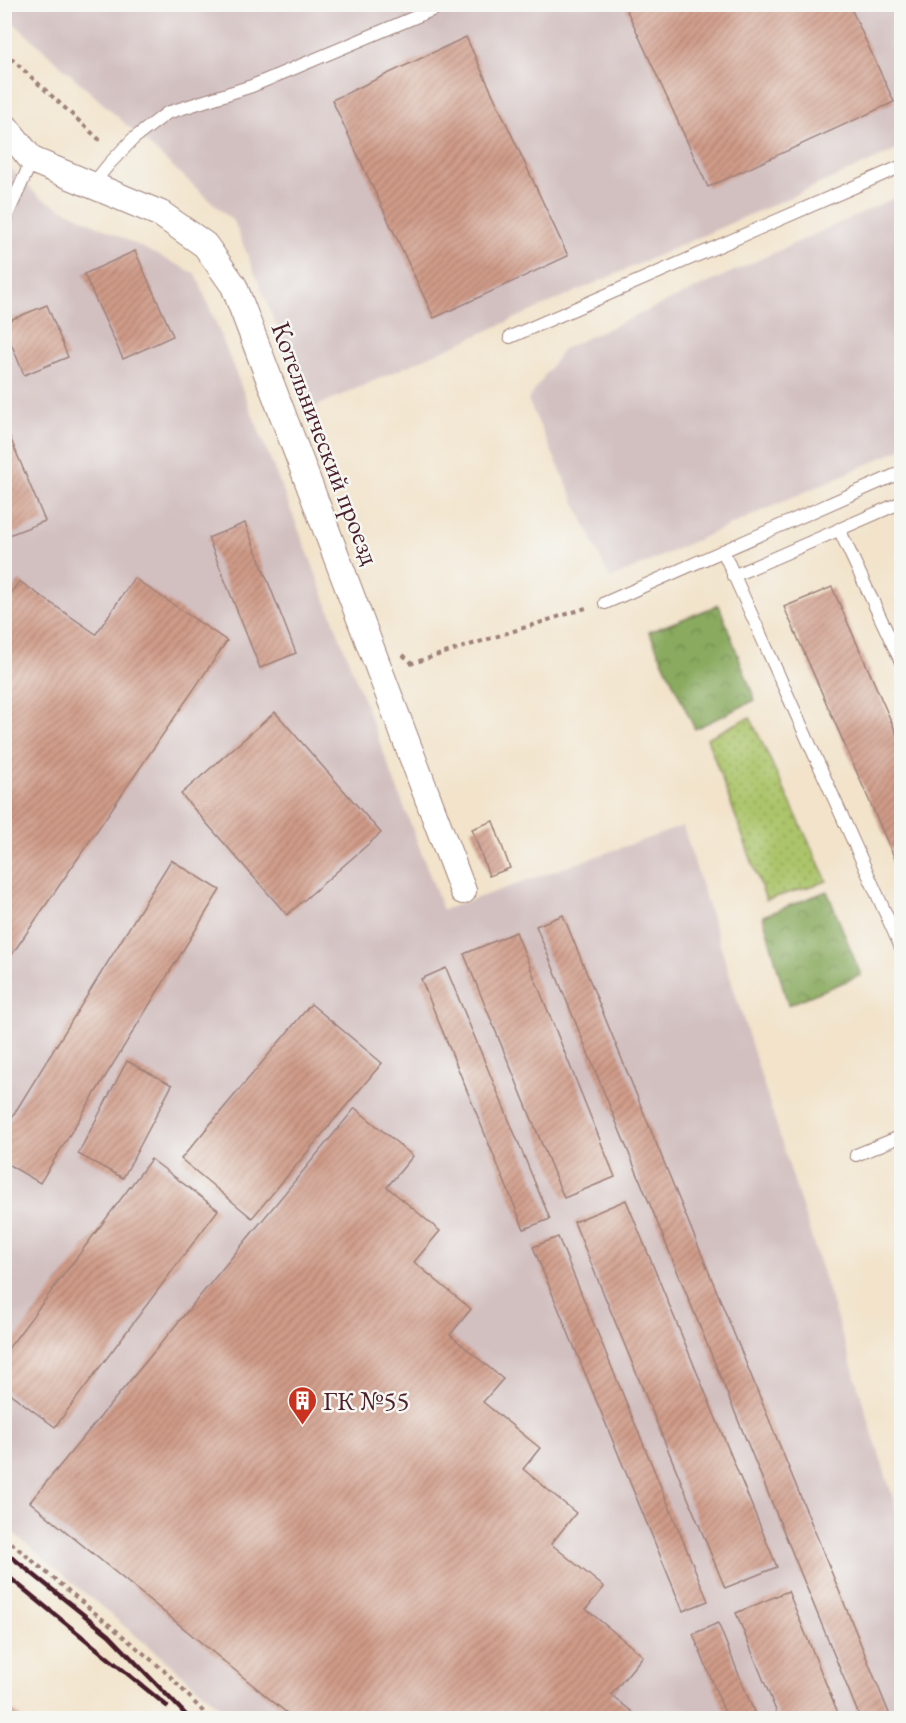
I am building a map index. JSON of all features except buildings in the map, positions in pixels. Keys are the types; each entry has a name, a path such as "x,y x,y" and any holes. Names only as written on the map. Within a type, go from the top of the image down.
{"street":[{"name":"Котельнический проезд","path":"4,125 32,159 161,214 205,245 234,286 463,891"}],"lane":[{"path":"93,184 133,140 167,113 252,86 446,4"},
{"path":"4,222 32,159"},
{"path":"510,337 902,166"},
{"path":"605,603 902,472"},
{"path":"733,576 902,502"},
{"path":"839,530 902,664"},
{"path":"723,551 902,950"},
{"path":"856,1155 902,1136"}],"path":[{"path":"381,673 605,603"},
{"path":"4,1537 167,1673 209,1719"}],"shaded area":[{"path":"4,5 901,5 901,148 310,409 234,222 5,15"},
{"path":"4,162 39,197 196,274 310,558 443,910 683,826 901,1524 901,1718 234,1718 5,1526"},
{"path":"901,195 901,449 610,579 528,400 563,349"}],"green space":[{"path":"719,605 755,700 695,729 649,632"},
{"path":"750,717 827,881 766,900 707,738"},
{"path":"827,891 861,975 788,1005 763,916"}],"railway":[{"path":"4,1551 109,1635 189,1718"},
{"path":"4,1573 167,1706"}],"place":[{"name":"ГК №55","path":"302,1426"}]}
